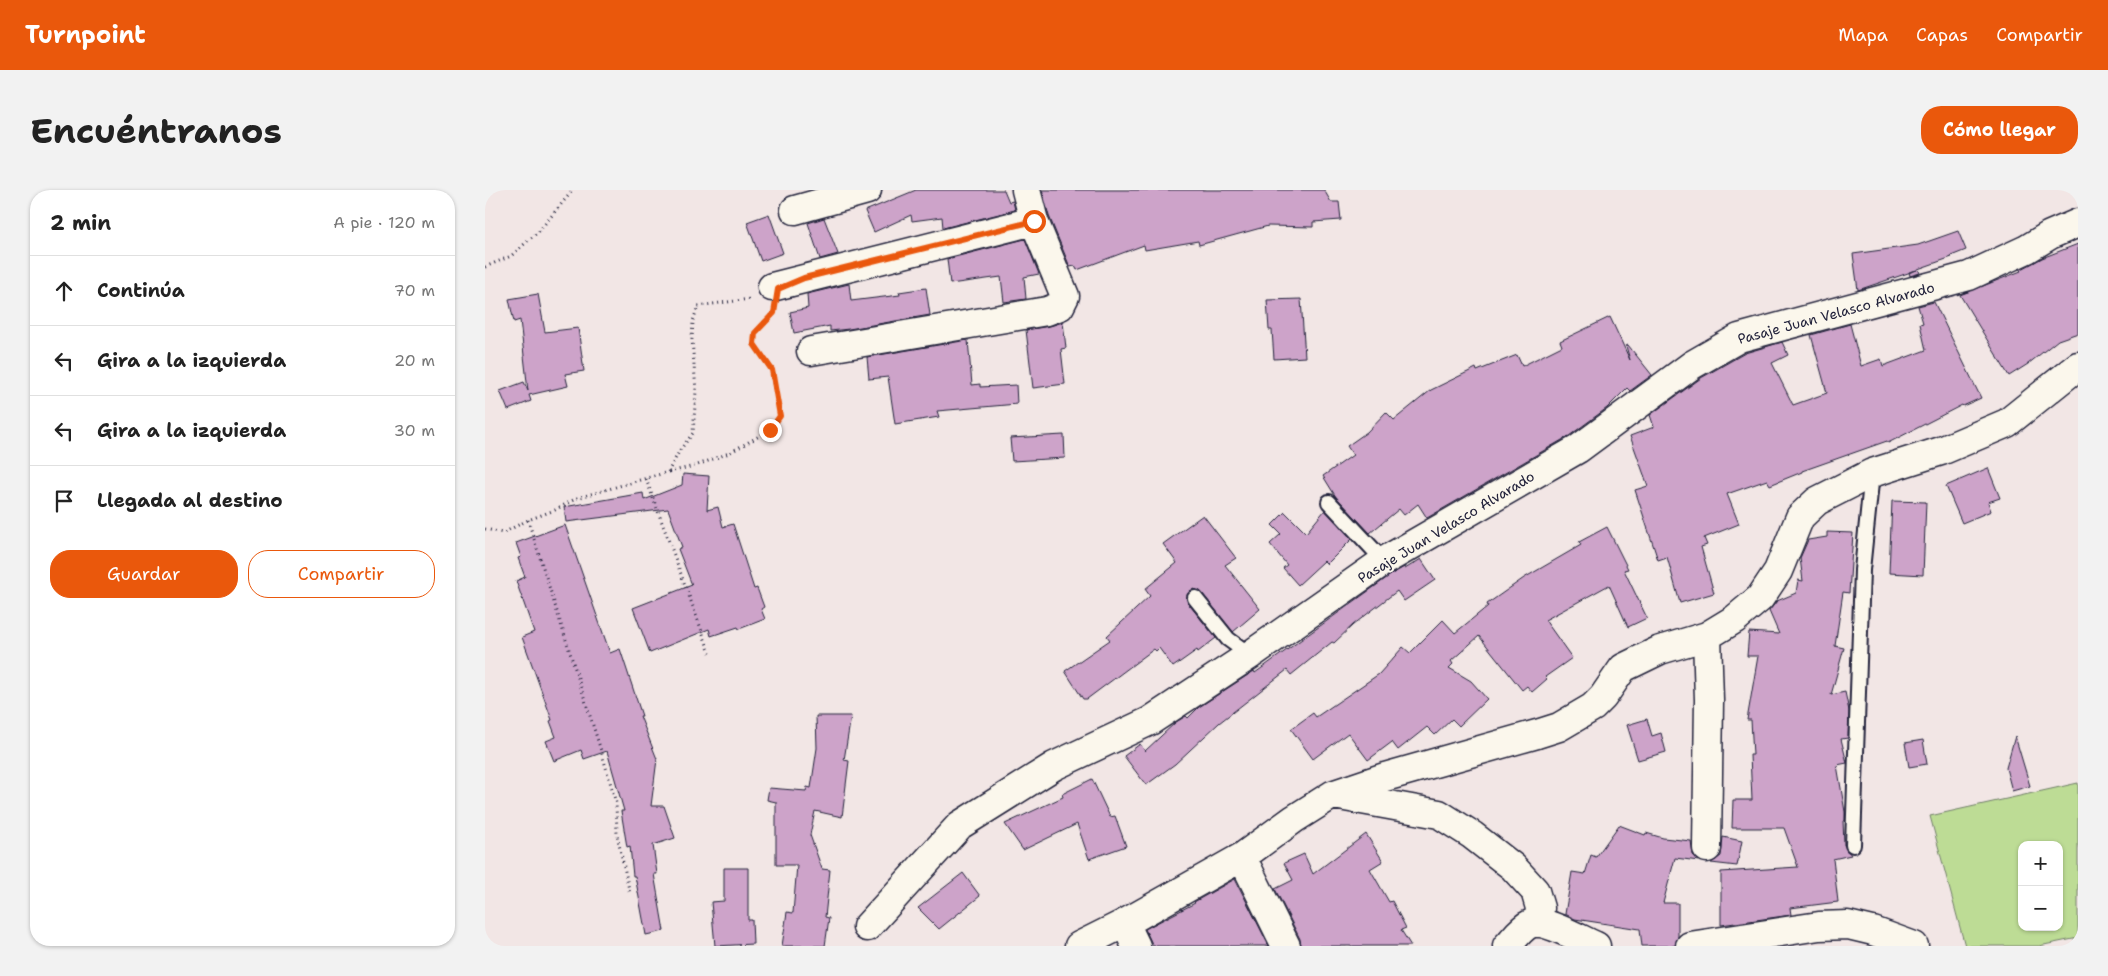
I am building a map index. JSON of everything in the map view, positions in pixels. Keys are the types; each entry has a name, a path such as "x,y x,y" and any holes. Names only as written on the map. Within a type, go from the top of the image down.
{"street":[{"path":"795,210 867,190"},
{"path":"811,351 1047,311 1060,306 1065,296 1034,221 1026,190"},
{"path":"768,297 1034,221"},
{"name":"Pasaje Juan Velasco Alvarado","path":"867,927 960,825 1054,766 1150,721 1250,655 1384,561 1578,449 1692,365 1739,338 1969,276 2078,223"},
{"path":"1079,946 1131,935 1294,819 1332,795 1385,777 1559,727 1593,707 1603,697 1623,668 1660,650 1707,636 1735,619 1760,598 1778,571 1800,517 1817,501 1872,473 1941,451 2007,423 2078,366"},
{"path":"1707,636 1709,700 1707,848"},
{"path":"1332,795 1439,814 1472,835 1513,867 1535,890 1540,908 1538,923"},
{"path":"1242,856 1286,946"},
{"path":"1507,946 1528,925 1538,923 1596,946"},
{"path":"1690,946 1819,926 1848,925 1873,931 1914,946"}],"lane":[{"path":"1853,846 1862,570 1872,473"},
{"path":"1329,502 1384,561"},
{"path":"1195,598 1228,639 1250,655"}],"path":[{"path":"485,267 511,256 539,231 573,190"},
{"path":"485,528 503,533 577,498 632,481 695,466 729,453 770,430 780,416 772,370 754,344 755,333 774,313 768,297 698,306 693,321 692,339 696,391 693,433 680,450 668,472"},
{"path":"646,479 709,653"},
{"path":"528,520 616,803 617,835 630,894"}],"green space":[{"path":"2078,783 2078,938 2039,946 1965,946 1930,816"}],"building":[{"path":"916,190 1004,190 1009,202 1013,201 1015,210 943,228 942,217 912,221 911,215 874,232 865,211"},
{"path":"1042,190 1324,190 1331,202 1339,202 1341,220 1313,222 1313,227 1268,226 1199,245 1198,241 1145,250 1144,245 1077,270 1075,266 1070,267 1049,216"},
{"path":"769,214 783,253 761,261 747,222"},
{"path":"824,218 838,254 820,259 808,223"},
{"path":"1958,231 1966,250 1918,269 1920,273 1910,276 1909,273 1858,290 1853,254 1918,245"},
{"path":"1025,239 1039,274 1024,277 1026,299 1004,302 1001,277 950,284 947,259"},
{"path":"2078,244 2078,333 2058,340 2028,364 2009,376 1960,295 2021,271 2042,258"},
{"path":"849,284 851,301 900,295 899,292 926,288 930,315 849,329 830,331 830,326 794,333 790,312 808,308 807,294"},
{"path":"538,294 545,332 578,328 584,371 565,374 568,386 529,395 531,401 508,410 500,391 524,382 528,391 520,320 514,322 509,299"},
{"path":"1301,299 1305,357 1274,359 1272,330 1269,330 1267,300"},
{"path":"1934,302 1981,398 1962,405 1888,443 1887,441 1802,471 1770,485 1767,480 1727,494 1739,524 1704,538 1707,545 1701,547 1714,593 1680,603 1667,557 1658,560 1635,490 1648,486 1630,436 1654,427 1650,415 1701,378 1745,353 1782,342 1788,355 1772,363 1793,405 1827,393 1811,335 1850,324 1861,366 1881,359 1883,366 1926,350 1920,324 1923,323 1918,306"},
{"path":"1610,317 1630,360 1626,346 1628,345 1652,375 1630,391 1627,388 1607,408 1569,436 1427,518 1418,504 1404,515 1399,509 1370,533 1336,497 1323,476 1353,455 1347,446 1367,432 1386,412 1394,420 1431,390 1476,368 1477,371 1517,355 1522,366 1562,346 1560,341"},
{"path":"1063,322 1066,348 1061,349 1065,384 1033,388 1026,330"},
{"path":"968,340 972,385 980,384 980,387 1016,385 1017,404 937,411 939,417 895,424 888,377 869,379 867,357"},
{"path":"1064,435 1065,458 1012,461 1010,438"},
{"path":"1988,468 2000,498 1988,502 1991,511 1962,523 1946,486"},
{"path":"683,474 709,476 707,510 718,507 723,527 733,524 754,589 757,588 764,607 761,609 765,619 739,629 738,627 711,636 709,629 650,653 633,608 692,585 678,549 682,547 668,509 566,522 564,507 643,493 644,500 682,485"},
{"path":"1892,501 1926,502 1923,575 1889,573"},
{"path":"1325,510 1352,539 1327,564 1324,561 1298,585 1283,568 1287,565 1270,544 1281,534 1272,525 1285,512 1306,533"},
{"path":"1203,515 1236,558 1225,565 1260,609 1233,632 1201,592 1194,589 1190,591 1187,595 1188,603 1216,638 1198,652 1197,650 1173,667 1159,648 1156,651 1154,649 1087,699 1083,699 1065,671 1110,640 1107,636 1150,596 1145,589 1177,563 1163,544"},
{"path":"565,525 610,653 620,649 642,716 640,716 657,759 651,806 664,806 675,838 653,845 657,874 654,874 664,931 646,935 635,876 633,876 630,846 627,847 621,811 624,811 607,751 584,759 581,750 554,761 546,741 556,737 550,721 552,720 522,637 534,632 516,581 525,577 518,558 521,557 516,543"},
{"path":"1607,527 1628,569 1624,570 1647,618 1628,627 1609,585 1545,620 1572,658 1545,677 1547,679 1532,692 1527,686 1522,690 1479,636 1451,661 1453,664 1449,668 1471,681 1487,699 1459,726 1452,719 1435,735 1427,727 1398,750 1392,742 1368,760 1348,733 1313,759 1291,729 1313,713 1316,717 1379,674 1403,647 1410,653 1443,620 1455,633 1488,606 1487,604 1524,578 1581,545 1579,542"},
{"path":"1827,532 1853,533 1849,593 1843,592 1835,646 1844,648 1831,695 1845,692 1849,711 1848,738 1841,739 1847,763 1837,765 1845,812 1845,821 1843,821 1844,845 1851,855 1833,859 1838,902 1790,908 1791,915 1721,925 1721,872 1798,867 1784,828 1732,828 1733,800 1752,800 1750,755 1753,755 1751,720 1747,720 1758,656 1747,656 1749,632 1779,634 1769,611 1777,601 1796,593 1798,580 1803,581 1800,558 1808,540 1827,537"},
{"path":"1421,559 1435,580 1404,601 1397,591 1353,625 1334,643 1332,642 1291,675 1287,670 1219,723 1175,764 1146,785 1124,756 1140,744 1145,751 1176,722 1186,716 1188,718 1199,707 1254,671 1255,673 1392,574 1404,567 1405,569"},
{"path":"816,716 851,716 844,760 849,761 842,817 815,811 810,835 822,869 830,870 825,917 829,918 825,946 782,946 787,912 793,913 797,865 776,865 776,802 767,800 769,788 806,791 807,787 811,788 817,748"},
{"path":"1647,719 1652,736 1661,733 1666,752 1638,760 1627,725"},
{"path":"2015,736 2030,786 2012,791 2006,768"},
{"path":"1923,740 1927,764 1909,767 1905,743"},
{"path":"1092,779 1110,817 1115,816 1126,846 1089,859 1077,824 1023,850 1005,824 1063,797 1062,794"},
{"path":"1619,825 1645,835 1646,833 1663,838 1691,841 1693,855 1699,861 1675,858 1663,903 1678,903 1678,937 1675,946 1642,946 1640,929 1575,919 1565,914 1572,872 1585,874 1591,855 1596,857"},
{"path":"1366,834 1383,861 1370,869 1389,902 1392,901 1406,928 1401,930 1411,946 1301,946 1300,939 1275,889 1293,880 1284,863 1304,854 1313,874"},
{"path":"1723,837 1742,841 1737,866 1711,863 1721,856"},
{"path":"724,868 748,868 748,920 752,920 753,944 715,946 711,902 724,901"},
{"path":"963,873 980,896 939,929 918,908"},
{"path":"1235,879 1269,946 1153,946 1145,929 1195,903"}],"route":[{"path":"770,430 780,416 772,370 764,355 754,344 755,333 774,313 778,289 804,278 1034,221"}]}
